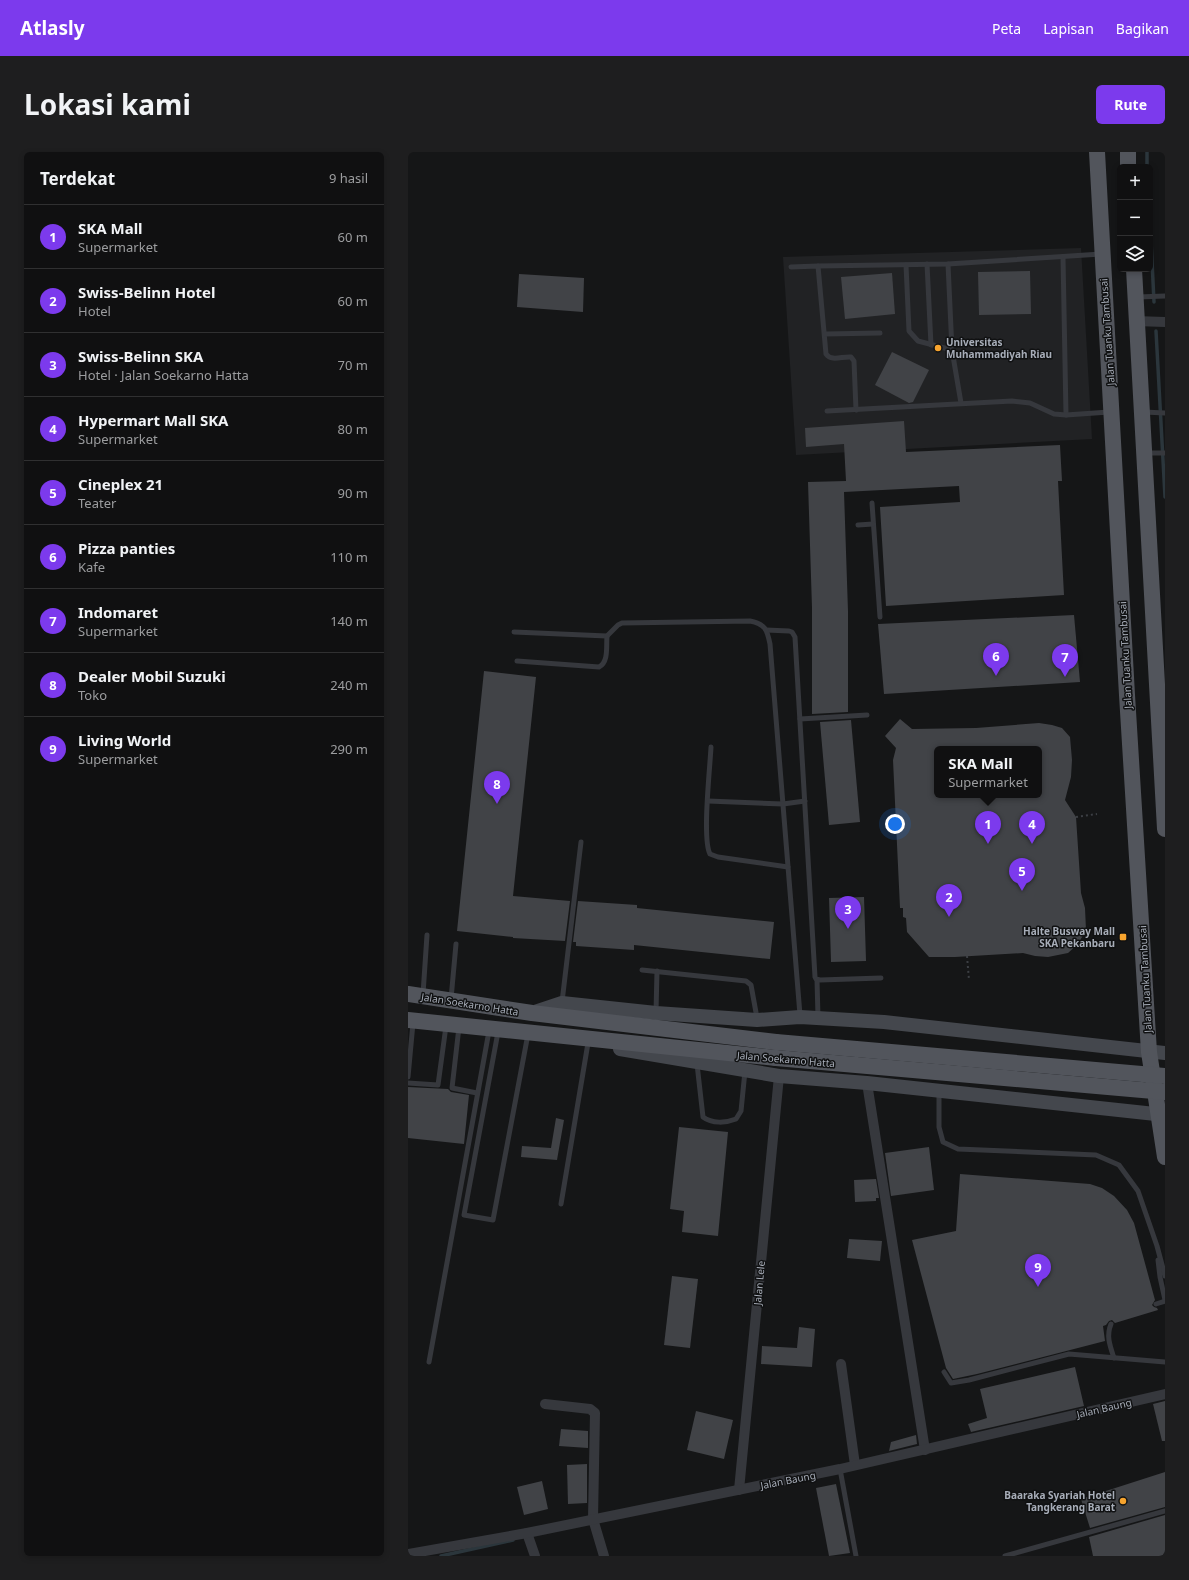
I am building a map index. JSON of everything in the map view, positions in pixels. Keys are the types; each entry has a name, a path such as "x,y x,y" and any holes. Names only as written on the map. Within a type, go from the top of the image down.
{"main road":[{"name":"Jalan Tuanku Tambusai","path":"1098,152 1102,254 1126,680 1149,1052 1161,1115 1165,1157"},
{"path":"1128,152 1128,164"},
{"path":"1134,272 1165,829"},
{"name":"Jalan Soekarno Hatta","path":"415,995 532,1013 776,1042 1165,1077"},
{"name":"Jalan Soekarno Hatta","path":"411,1020 776,1058 1165,1092"},
{"path":"1149,1052 1165,1077"},
{"path":"1161,1115 1165,1092"}],"street":[{"path":"1136,321 1165,322"},
{"name":"Jalan Soekarno Hatta","path":"532,1013 562,1003 656,1013 757,1020 800,1017 884,1022 1165,1054"},
{"path":"500,1029 779,1076 867,1083 1161,1115"},
{"name":"Jalan Lele","path":"739,1490 779,1076"},
{"path":"867,1083 925,1450"},
{"path":"841,1364 855,1465"},
{"name":"Jalan Baung","path":"408,1554 528,1533 840,1470 855,1465 1165,1394"},
{"path":"544,1404 590,1409 595,1413 592,1519 604,1556"},
{"path":"528,1533 535,1556"}],"lane":[{"path":"791,267 948,264 1102,254"},
{"path":"1063,257 1066,415"},
{"path":"927,264 932,345"},
{"path":"948,264 952,350 961,403"},
{"path":"906,265 909,331 918,341 952,350"},
{"path":"818,266 828,357 832,359 851,357 854,361 856,410"},
{"path":"1135,297 1165,296"},
{"path":"825,334 880,333"},
{"path":"827,411 1012,401 1030,403 1054,414 1066,415 1112,412"},
{"path":"1141,412 1165,413"},
{"path":"1144,453 1165,453"},
{"path":"872,503 880,617"},
{"path":"858,525 873,524"},
{"path":"517,661 599,667 603,665 605,661 607,636 622,623 750,621 762,625 766,630 770,644 800,1017"},
{"path":"766,630 789,631 794,634 815,976 817,980 818,1018"},
{"path":"514,632 607,636"},
{"path":"800,719 867,715"},
{"path":"711,747 707,845 710,854 718,857 788,867"},
{"path":"708,801 783,804 805,801"},
{"path":"562,1003 581,842"},
{"path":"415,995 426,935"},
{"path":"451,1000 456,944"},
{"path":"642,970 746,981 752,988 757,1020"},
{"path":"656,1013 657,971"},
{"path":"817,980 882,978"},
{"path":"408,1077 411,1020"},
{"path":"408,1083 438,1085 453,1024"},
{"path":"453,1024 452,1088 477,1093"},
{"path":"500,1029 464,1215 493,1220 528,1033"},
{"path":"429,1362 477,1093 500,1029"},
{"path":"562,1204 588,1043"},
{"path":"696,1062 703,1117 708,1121 729,1122 736,1119 740,1111 745,1070"},
{"path":"939,1091 939,1127 943,1142 958,1149 1096,1155 1119,1165 1138,1191 1157,1246 1165,1276"},
{"path":"1156,1304 1165,1300 1160,1277 1157,1246"},
{"path":"1111,1324 1108,1330 1108,1338 1114,1358"},
{"path":"944,1372 951,1383 969,1380 1069,1354 1165,1362"},
{"path":"840,1470 856,1556"},
{"path":"1005,1556 1165,1511"}],"path":[{"path":"1076,817 1097,814"},
{"path":"967,956 969,980"}],"shaded area":[{"name":"Universitas Muhammadiyah Riau","path":"1081,248 1092,439 796,455 783,257"}],"building":[{"path":"1030,271 1031,314 979,315 978,272"},
{"path":"892,273 895,314 845,319 841,277"},
{"path":"519,274 584,278 583,312 517,307"},
{"path":"892,352 929,370 913,402 909,403 875,385"},
{"path":"904,421 906,452 1060,445 1062,481 1058,481 1064,595 886,606 880,507 960,502 959,486 844,492 848,611 848,712 812,714 812,608 808,482 846,481 844,444 806,447 805,428"},
{"path":"1074,615 1080,682 884,694 878,624"},
{"path":"484,671 536,677 513,896 570,901 565,941 513,938 457,931"},
{"path":"900,719 912,729 976,728 1039,723 1062,728 1070,737 1072,760 1071,777 1065,800 1076,817 1081,893 1085,908 1086,930 1078,944 1068,953 1048,957 1023,953 929,957 907,932 906,918 903,917 903,908 900,908 893,760 896,748 885,736"},
{"path":"851,720 860,822 829,825 820,722"},
{"path":"864,897 866,961 831,962 829,898"},
{"path":"578,901 637,905 637,908 774,922 770,959 634,945 634,950 576,946 576,942 573,942"},
{"path":"408,1087 448,1089 451,1092 469,1095 464,1144 408,1138"},
{"path":"556,1118 564,1120 557,1160 521,1157 522,1146 551,1148"},
{"path":"679,1127 728,1132 718,1236 682,1232 684,1211 670,1209"},
{"path":"929,1147 934,1190 891,1196 885,1153"},
{"path":"960,1174 1090,1184 1102,1188 1114,1196 1127,1210 1134,1223 1155,1300 1152,1305 1158,1310 1115,1323 1112,1320 1109,1321 1103,1326 1105,1341 953,1379 946,1368 912,1240 956,1231"},
{"path":"876,1179 879,1198 876,1198 876,1201 855,1202 854,1180"},
{"path":"849,1239 882,1241 880,1261 847,1258"},
{"path":"672,1276 698,1279 690,1348 664,1345"},
{"path":"799,1327 815,1329 812,1367 761,1364 762,1346 797,1348"},
{"path":"1075,1367 1084,1406 971,1432 968,1424 987,1418 980,1389"},
{"path":"1165,1401 1165,1441 1162,1441 1153,1404"},
{"path":"696,1411 733,1420 724,1459 687,1450"},
{"path":"561,1429 588,1431 588,1448 559,1446"},
{"path":"916,1435 917,1444 889,1451 891,1442"},
{"path":"587,1464 587,1503 568,1504 567,1465"},
{"name":"Baaraka Syariah Hotel Tangkerang Barat","path":"1165,1472 1165,1507 1090,1528 1081,1499"},
{"path":"542,1481 548,1509 524,1515 517,1487"},
{"path":"836,1484 850,1553 829,1556 816,1488"},
{"path":"1165,1515 1165,1556 1093,1556 1089,1537"}],"waterway":[{"path":"1147,152 1147,164"},
{"path":"1151,236 1154,302"},
{"path":"1156,331 1165,497"},
{"path":"441,1556 513,1540"}],"place":[{"name":"Universitas Muhammadiyah Riau","path":"938,348"},
{"name":"Pizza panties","path":"996,676"},
{"name":"Indomaret","path":"1065,677"},
{"name":"Dealer Mobil Suzuki","path":"497,804"},
{"name":"SKA Mall","path":"988,844"},
{"name":"Hypermart Mall SKA","path":"1032,844"},
{"name":"Cineplex 21","path":"1022,891"},
{"name":"Swiss-Belinn Hotel","path":"949,917"},
{"name":"Swiss-Belinn SKA","path":"848,929"},
{"name":"Halte Busway Mall SKA Pekanbaru","path":"1123,937"},
{"name":"Living World","path":"1038,1287"},
{"name":"Baaraka Syariah Hotel Tangkerang Barat","path":"1123,1501"}]}
